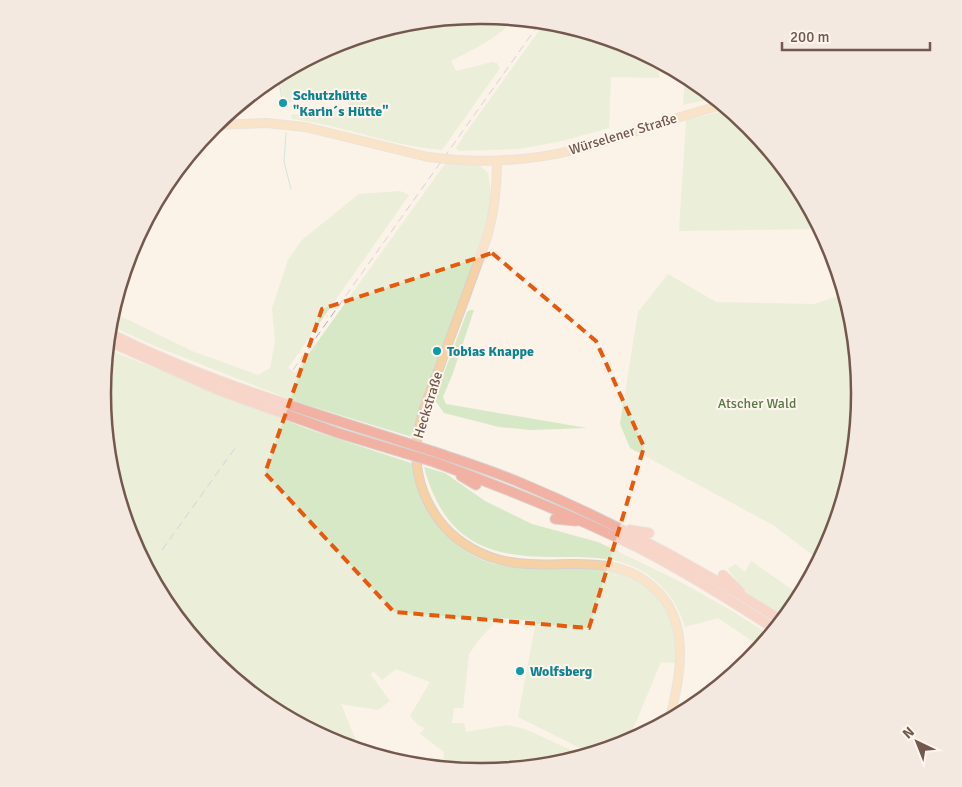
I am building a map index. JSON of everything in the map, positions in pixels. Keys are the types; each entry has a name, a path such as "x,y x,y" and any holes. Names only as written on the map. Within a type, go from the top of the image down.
{"highway":[{"path":"116,335 220,381 520,482 620,528 691,566 775,617"},
{"path":"114,345 218,390 338,433 444,465 508,489 642,550 686,574 769,625"},
{"path":"444,465 476,485"},
{"path":"555,519 584,522"},
{"path":"620,528 649,533"},
{"path":"723,575 743,597"}],"main road":[{"name":"Würselener Straße","path":"228,124 266,123 298,126 428,157 496,161 522,159 574,150 715,107"},
{"name":"Heckstraße","path":"496,161 497,192 495,212 419,428 416,453 420,482 432,510 443,526 468,546 481,553 516,563 602,564 621,568 636,574 649,583 662,596 669,607 678,633 680,663 672,710"}],"highlighted area":[{"path":"492,253 596,341 644,447 589,628 394,612 265,473 322,309"}],"green space":[{"path":"481,24 509,25 494,37 451,61 456,71 492,62 497,63 500,68 442,150 423,148 292,119 291,115 349,107 346,88 284,104 281,83 317,62 362,43 385,36 433,27"},
{"path":"540,29 577,36 600,43 658,69 659,78 611,77 609,128 562,141 518,149 459,151 456,148"},
{"path":"684,85 706,100 683,105"},
{"path":"720,112 725,116 774,168 812,229 679,231 686,120"},
{"path":"445,164 479,165 488,173 490,212 460,303 414,426 412,437 294,401 157,347 117,329 119,316 192,351 258,375 270,368 275,341 272,308 288,260 302,240 359,194 400,191 409,195 288,368 295,373"},
{"name":"Atscher Wald","path":"668,274 716,302 814,304 837,296 844,321 850,369 851,394 848,442 838,489 823,535 814,556 773,525 630,448 620,424 638,312"},
{"path":"474,310 443,397 446,404 587,428 531,430 499,427 444,413 434,399 467,312"},
{"path":"113,352 305,428 414,464 417,481 431,514 453,541 467,552 483,560 500,565 540,568 581,567 620,573 638,580 654,593 666,608 673,625 676,663 661,662 632,731 583,749 518,717 536,621 499,618 478,641 469,654 463,708 454,708 452,723 464,723 466,732 507,725 525,729 574,752 529,760 505,762 443,761 444,752 420,734 425,728 418,725 410,716 430,682 396,669 382,680 373,671 371,675 390,701 378,710 341,704 357,742 296,714 256,687 203,637 174,599 149,557 139,535 118,466 114,442 111,394"},
{"path":"424,467 445,473 485,501 532,524 598,542 679,581 764,631 754,642 718,618 685,627 678,609 660,585 649,575 625,563 598,558 509,554 489,548 471,540 456,528 443,512"},
{"path":"751,561 793,590 778,613 746,593 728,569 735,564 745,572"}],"waterway":[{"path":"279,84 282,100"},
{"path":"286,133 284,162 291,189"}],"railway":[{"path":"293,370 536,28"},
{"path":"162,550 238,444"}],"place":[{"name":"Schutzhütte \"Karin´s Hütte\"","path":"283,103"},
{"name":"Tobias Knappe","path":"437,351"},
{"name":"Wolfsberg","path":"520,671"}]}
